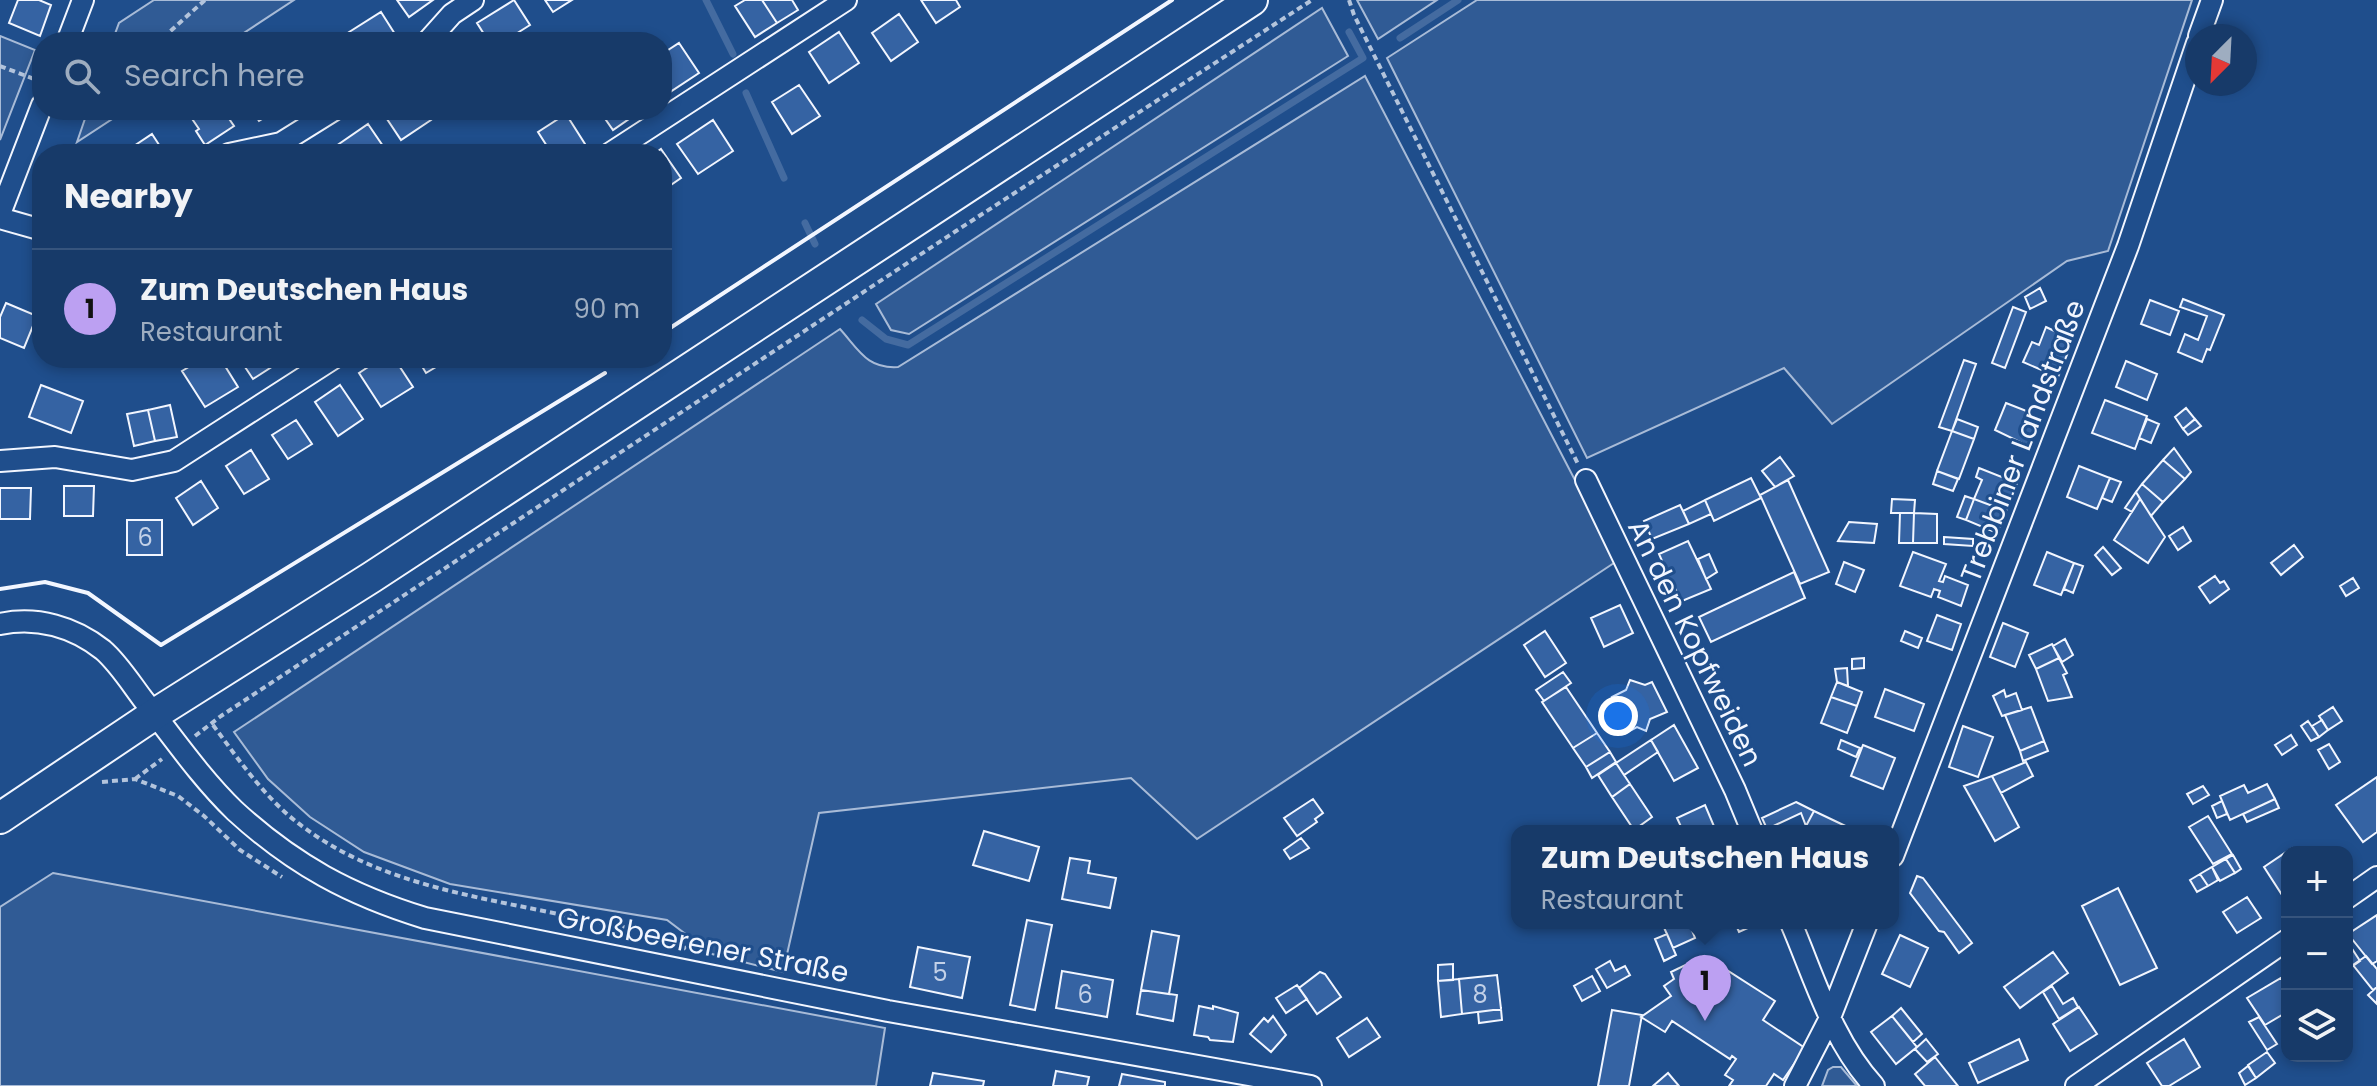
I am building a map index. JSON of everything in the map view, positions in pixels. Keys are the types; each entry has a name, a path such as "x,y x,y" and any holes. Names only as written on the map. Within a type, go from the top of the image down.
{"main road":[{"path":"0,818 155,714 398,561 1252,0"}],"street":[{"path":"71,32 83,0"},
{"path":"436,32 452,14 473,0"},
{"path":"672,113 846,0"},
{"path":"2203,24 2212,0"},
{"name":"Trebbiner Landstraße","path":"1899,840 2128,246 2185,78"},
{"path":"32,227 0,216 36,120"},
{"path":"276,144 318,120"},
{"path":"624,144 661,120"},
{"path":"0,461 55,457 132,470 174,461 318,368"},
{"name":"An den Kopfweiden","path":"1586,480 1749,825"},
{"name":"Großbeerener Straße","path":"0,624 10,621 47,622 77,633 110,657 205,779 260,832 318,874 381,904 425,918 946,1022 1311,1086"},
{"path":"2353,894 2377,877"},
{"path":"1793,929 1829,1020 1874,1086"},
{"path":"1795,1086 1829,1020 1865,929"},
{"path":"2076,1086 2281,944"}],"path":[{"path":"169,32 205,0"},
{"path":"708,974 673,937 451,893 391,875 334,848 288,814 246,771 213,724 943,239 1312,0"},
{"path":"1349,0 1586,480"},
{"path":"0,66 32,78"},
{"path":"102,782 135,779 180,746"}],"shaded area":[{"path":"154,0 294,0 245,32 116,32 119,23"},
{"path":"1357,0 1437,0 1378,39"},
{"path":"1477,0 2192,0 2108,251 2067,261 1832,424 1784,368 1587,458 1387,58"},
{"path":"1322,8 1348,56 909,334 891,330 876,304"},
{"path":"0,36 32,49 32,58 0,140"},
{"path":"1365,76 1617,561 1197,839 1131,778 819,813 783,972 712,954 667,920 450,884 364,852 310,817 268,779 234,732 840,329 871,361 898,367"},
{"path":"85,120 111,120 77,142"},
{"path":"53,873 885,1028 876,1086 0,1086 0,907"},
{"path":"1841,1067 1857,1086 1822,1086 1828,1070"}],"building":[{"path":"18,0 39,0 51,5 41,32 32,33 9,23"},
{"path":"397,0 433,0 409,17"},
{"path":"514,0 530,25 519,32 483,32 477,23"},
{"path":"545,0 572,0 553,12"},
{"path":"745,0 762,0 777,23 755,37 735,6"},
{"path":"762,0 792,0 798,10 777,23"},
{"path":"921,0 956,0 960,7 936,23"},
{"path":"381,12 394,32 349,32"},
{"path":"899,14 918,42 891,61 872,33"},
{"path":"839,32 859,63 829,83 809,52"},
{"path":"679,43 699,73 672,91 672,48"},
{"path":"799,85 820,116 792,134 772,102"},
{"path":"193,120 230,120 234,126 207,144 196,131 199,129"},
{"path":"388,120 431,120 401,140"},
{"path":"557,120 570,120 585,144 546,144 538,132"},
{"path":"606,120 628,120 613,130"},
{"path":"713,120 733,151 698,174 677,144"},
{"path":"368,124 382,144 339,144"},
{"path":"152,134 158,144 137,144"},
{"path":"672,165 681,178 672,184"},
{"path":"2040,288 2046,301 2030,309 2025,297"},
{"path":"2183,299 2224,315 2202,362 2178,352 2185,334 2198,340 2207,316 2180,307"},
{"path":"2150,300 2179,311 2170,335 2141,324"},
{"path":"6,303 32,314 32,328 24,348 0,338 0,317"},
{"path":"2013,307 2026,312 2005,368 1992,363"},
{"path":"2046,327 2073,340 2058,377 2023,362 2032,342 2039,345"},
{"path":"1964,360 1976,364 1952,431 1939,427"},
{"path":"2126,361 2157,374 2147,400 2116,387"},
{"path":"187,368 226,368 238,387 205,407 182,371"},
{"path":"246,368 270,368 253,379"},
{"path":"367,368 401,368 413,387 381,407 359,373"},
{"path":"41,385 83,401 71,433 29,417"},
{"path":"340,385 363,419 338,436 315,402"},
{"path":"2105,400 2147,416 2135,449 2092,433"},
{"path":"2006,403 2039,419 2028,446 1995,430"},
{"path":"170,405 177,437 155,441 148,410"},
{"path":"2186,408 2195,419 2183,429 2175,417"},
{"path":"148,410 155,441 134,446 127,414"},
{"path":"1957,419 1978,427 1974,439 1952,431"},
{"path":"2147,419 2159,424 2151,443 2139,438"},
{"path":"2195,419 2201,426 2188,435 2183,429"},
{"path":"296,420 312,444 288,459 272,435"},
{"path":"1952,431 1974,439 1959,479 1937,471"},
{"path":"2174,448 2191,472 2185,479 2163,460"},
{"path":"251,450 269,479 244,494 226,466"},
{"path":"1780,457 1794,476 1775,487 1762,471"},
{"path":"2163,460 2185,479 2163,502 2142,484"},
{"path":"2079,466 2110,478 2097,509 2067,497"},
{"path":"1979,468 2017,483 2006,511 1974,499 1982,480 1976,477"},
{"path":"1937,471 1958,479 1953,491 1933,484"},
{"path":"1751,478 1761,498 1714,521 1705,500"},
{"path":"2110,478 2121,482 2112,502 2102,498"},
{"path":"1788,480 1829,572 1800,584 1760,495"},
{"path":"201,481 218,508 193,525 176,498"},
{"path":"2142,484 2163,502 2151,516 2136,492"},
{"path":"64,486 94,486 93,516 64,516"},
{"path":"0,488 31,488 30,519 0,519"},
{"path":"2136,492 2140,499 2132,512 2125,508"},
{"path":"1965,496 1974,499 1966,520 1957,517"},
{"path":"1892,499 1915,500 1914,513 1891,513"},
{"path":"1974,499 2006,511 1997,533 1966,520"},
{"path":"2140,499 2165,537 2148,563 2114,540"},
{"path":"1705,500 1711,514 1689,524 1683,511"},
{"path":"1680,505 1689,524 1652,539 1644,521"},
{"path":"1900,513 1914,513 1913,543 1899,543"},
{"path":"1914,513 1937,514 1937,543 1913,543"},
{"path":"127,520 162,520 162,555 127,555"},
{"path":"1849,522 1877,524 1874,543 1838,541"},
{"path":"2183,527 2191,541 2178,550 2169,536"},
{"path":"1944,537 1973,539 1973,546 1944,544"},
{"path":"1688,541 1711,589 1682,601 1672,583 1667,586 1661,573 1666,570 1659,554"},
{"path":"2294,545 2303,557 2281,575 2271,563"},
{"path":"2103,547 2121,568 2112,575 2095,555"},
{"path":"1913,552 1946,564 1939,581 1943,582 1945,576 1968,585 1961,606 1938,597 1940,591 1934,589 1931,597 1900,586"},
{"path":"2047,552 2074,563 2061,595 2034,585"},
{"path":"1709,554 1717,572 1706,579 1698,559"},
{"path":"1844,562 1864,570 1855,592 1836,584"},
{"path":"2074,563 2083,566 2073,593 2064,589"},
{"path":"1794,572 1805,598 1711,642 1699,617"},
{"path":"2215,576 2220,583 2224,581 2229,589 2210,603 2199,587"},
{"path":"2353,578 2359,588 2346,596 2340,586"},
{"path":"1620,605 1633,633 1604,647 1591,618"},
{"path":"1937,615 1961,624 1952,650 1927,641"},
{"path":"2003,623 2028,633 2015,667 1990,657"},
{"path":"1545,631 1566,663 1545,677 1524,645"},
{"path":"1905,631 1922,638 1918,648 1901,641"},
{"path":"2065,639 2073,655 2062,662 2053,646"},
{"path":"2052,644 2059,658 2036,669 2029,655"},
{"path":"1864,658 1864,668 1852,669 1852,659"},
{"path":"2059,658 2067,673 2063,675 2072,697 2048,701 2036,669"},
{"path":"1847,668 1848,686 1837,682 1835,669"},
{"path":"1563,672 1571,683 1544,701 1536,690"},
{"path":"1630,680 1645,685 1652,682 1667,712 1650,719 1646,731 1637,727 1626,733 1616,713 1618,708 1612,697 1626,690"},
{"path":"1837,682 1862,692 1857,706 1831,697"},
{"path":"1566,687 1597,733 1573,748 1542,702"},
{"path":"1885,689 1924,704 1914,731 1875,717"},
{"path":"2004,690 2006,697 2016,693 2022,710 2002,716 1993,696"},
{"path":"1831,697 1857,706 1847,733 1821,723"},
{"path":"2031,707 2044,741 2020,751 2005,715"},
{"path":"2333,707 2342,721 2328,730 2319,716"},
{"path":"2322,720 2328,730 2319,737 2312,726"},
{"path":"2308,721 2319,737 2311,741 2301,726"},
{"path":"1674,725 1698,768 1674,781 1651,740"},
{"path":"1963,726 1993,737 1978,777 1949,767"},
{"path":"1597,733 1610,752 1586,767 1573,748"},
{"path":"2291,735 2297,745 2282,755 2275,745"},
{"path":"1651,740 1658,752 1624,775 1616,763"},
{"path":"1841,740 1860,748 1856,757 1838,749"},
{"path":"2044,741 2048,751 2023,761 2020,751"},
{"path":"2329,744 2340,762 2329,769 2318,750"},
{"path":"1863,745 1895,758 1883,789 1851,776"},
{"path":"1610,752 1616,762 1592,778 1586,767"},
{"path":"2026,762 2033,776 2001,793 1992,776"},
{"path":"1616,763 1630,784 1612,797 1598,775"},
{"path":"1992,776 2019,827 1995,841 1964,786"},
{"path":"2377,777 2377,832 2363,842 2336,805"},
{"path":"1630,784 1652,817 1641,825 1631,825 1612,797"},
{"path":"2267,784 2275,799 2230,820 2220,796 2244,785 2248,793"},
{"path":"2203,786 2209,795 2193,804 2187,794"},
{"path":"1313,799 1323,813 1315,819 1317,822 1297,836 1284,818"},
{"path":"2275,799 2279,808 2247,822 2243,814"},
{"path":"2222,801 2227,814 2217,818 2212,806"},
{"path":"1796,802 1814,811 1807,825 1801,813 1776,825 1765,825 1762,818"},
{"path":"1705,805 1713,825 1680,825 1677,818"},
{"path":"1814,811 1843,825 1807,825"},
{"path":"2208,816 2232,854 2213,864 2189,827"},
{"path":"984,831 1039,847 1029,881 973,865"},
{"path":"1301,838 1309,848 1290,859 1284,850"},
{"path":"2233,855 2241,869 2235,873 2226,859"},
{"path":"2281,855 2281,893 2264,867"},
{"path":"1070,858 1090,861 1088,873 1116,878 1110,908 1062,899"},
{"path":"2226,859 2235,873 2220,881 2212,867"},
{"path":"2212,867 2218,880 2208,886 2200,874"},
{"path":"2200,874 2208,886 2197,892 2190,880"},
{"path":"1917,876 1923,878 1972,943 1959,953 1910,893"},
{"path":"2118,888 2157,968 2120,985 2082,906"},
{"path":"2247,897 2261,918 2237,933 2223,912"},
{"path":"2377,915 2377,961 2372,964 2353,940 2353,931"},
{"path":"1027,920 1052,925 1035,1010 1010,1005"},
{"path":"1665,929 1691,929 1695,938 1673,948"},
{"path":"1152,931 1179,936 1169,994 1141,990"},
{"path":"1667,934 1676,955 1664,961 1655,939"},
{"path":"1900,935 1928,948 1910,987 1882,974"},
{"path":"918,947 970,957 962,998 910,987"},
{"path":"2353,950 2360,961 2353,966"},
{"path":"2053,952 2068,973 2020,1008 2004,987"},
{"path":"1704,956 1712,968 1698,978 1713,988 1725,969 1775,1001 1763,1020 1805,1048 1783,1080 1774,1074 1766,1086 1729,1086 1733,1080 1725,1075 1736,1059 1732,1056 1730,1059 1672,1021 1665,1032 1641,1017 1671,996 1664,986 1674,979 1671,972"},
{"path":"2366,956 2377,969 2377,987 2373,990 2353,965"},
{"path":"1610,961 1615,971 1625,966 1630,975 1607,988 1596,969"},
{"path":"1453,964 1453,980 1438,981 1438,965"},
{"path":"1062,971 1113,980 1107,1017 1056,1008"},
{"path":"1320,972 1325,974 1341,997 1317,1014 1299,988"},
{"path":"1497,975 1501,1009 1462,1014 1459,979"},
{"path":"1592,976 1600,991 1582,1001 1574,986"},
{"path":"2281,978 2281,1016 2265,1025 2247,998"},
{"path":"1459,979 1462,1014 1441,1017 1438,981"},
{"path":"1297,985 1307,999 1286,1013 1276,998"},
{"path":"2052,986 2063,1004 2073,998 2078,1007 2059,1019 2043,992"},
{"path":"2377,987 2377,1004 2368,995"},
{"path":"1141,990 1177,995 1173,1021 1137,1014"},
{"path":"1199,1006 1213,1009 1213,1006 1238,1013 1233,1042 1194,1035"},
{"path":"2079,1007 2097,1034 2070,1051 2053,1024"},
{"path":"1901,1008 1922,1034 1913,1042 1892,1016"},
{"path":"1501,1009 1502,1020 1479,1023 1478,1012"},
{"path":"1612,1010 1642,1015 1629,1086 1598,1086"},
{"path":"1273,1016 1286,1035 1271,1052 1250,1034 1264,1018 1268,1022"},
{"path":"1892,1016 1917,1047 1896,1064 1871,1032"},
{"path":"2259,1017 2277,1044 2267,1050 2249,1022"},
{"path":"1367,1018 1380,1037 1349,1057 1337,1038"},
{"path":"1926,1039 1938,1054 1927,1062 1915,1049"},
{"path":"2019,1039 2028,1060 1978,1083 1969,1063"},
{"path":"2184,1039 2200,1067 2169,1086 2162,1086 2147,1063"},
{"path":"2267,1052 2275,1063 2256,1078 2248,1065"},
{"path":"1935,1057 1958,1086 1925,1086 1915,1074"},
{"path":"2248,1066 2256,1078 2245,1085 2239,1073"},
{"path":"1056,1071 1089,1077 1087,1086 1053,1086"},
{"path":"933,1073 984,1081 983,1086 930,1086"},
{"path":"1668,1073 1679,1086 1653,1086"},
{"path":"1122,1074 1165,1082 1165,1086 1119,1086"}],"waterway":[{"path":"706,0 733,54"},
{"path":"1400,38 1458,0"},
{"path":"862,320 886,339 908,345 1363,58 1349,32"},
{"path":"746,93 784,178"},
{"path":"805,223 815,244"}],"wall":[{"path":"672,327 1172,0"},
{"path":"0,589 45,582 88,593 161,645 605,373"}],"place":[{"name":"Zum Deutschen Haus","path":"1705,1021"}]}
